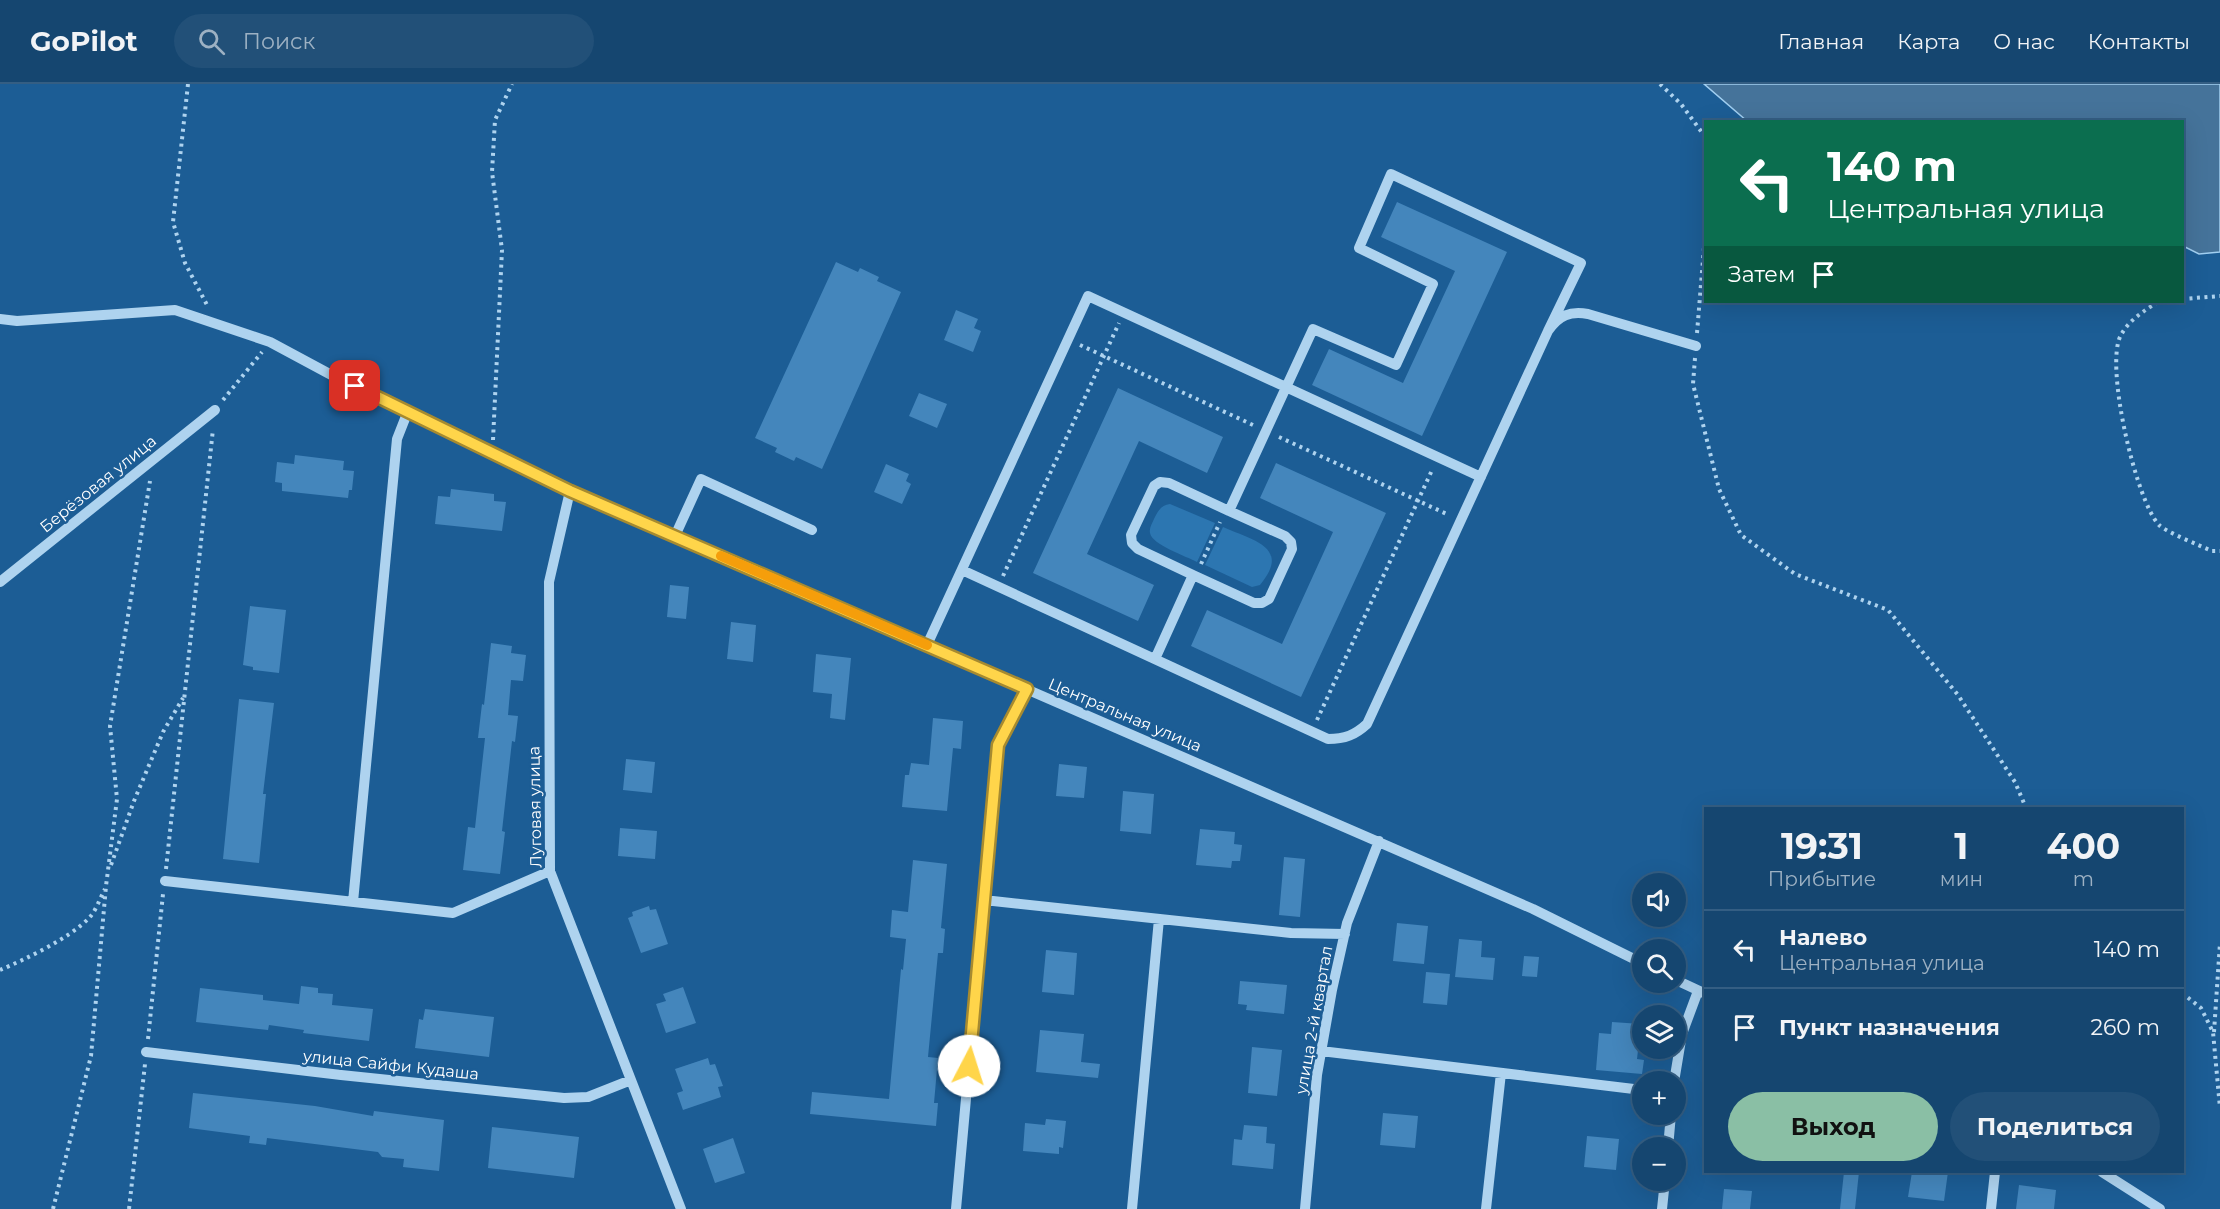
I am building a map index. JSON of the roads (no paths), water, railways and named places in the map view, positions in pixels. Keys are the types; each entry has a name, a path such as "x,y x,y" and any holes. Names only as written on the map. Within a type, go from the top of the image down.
{"street":[{"path":"962,570 1328,739 1350,736 1367,724 1581,262 1391,174 1359,248 1433,284 1396,365 1313,329 1228,510"},
{"path":"927,645 1088,296 1481,477"},
{"name":"Центральная улица","path":"0,319 17,321 175,310 270,342 337,378 570,491 1379,841 1533,909 1632,958"},
{"path":"1548,331 1556,320 1565,314 1576,312 1696,346"},
{"name":"Берёзовая улица","path":"0,582 215,410"},
{"path":"353,902 397,439 408,411"},
{"path":"675,536 701,479 812,530"},
{"path":"1160,482 1169,483 1228,510 1285,536 1291,543 1292,549 1269,599 1262,603 1254,603 1138,549 1132,543 1131,535 1154,486 1160,482"},
{"name":"Луговая улица","path":"570,491 549,582 550,871 681,1209"},
{"path":"1155,659 1195,575"},
{"path":"956,1209 998,745 1027,689"},
{"name":"улица 2-й квартал","path":"1305,1209 1321,1052 1347,923 1379,841"},
{"path":"165,881 453,913 550,871"},
{"path":"984,900 1291,933 1345,934"},
{"path":"1132,1209 1160,919"},
{"path":"1676,1071 1682,1034 1702,992 1686,985"},
{"name":"улица Сайфи Кудаша","path":"146,1052 564,1098 588,1097 631,1080"},
{"path":"1321,1052 1632,1089"},
{"path":"1486,1209 1501,1073"},
{"path":"1991,1209 1995,1173"},
{"path":"2104,1173 2160,1209"},
{"path":"1662,1209 1664,1191"}]}
